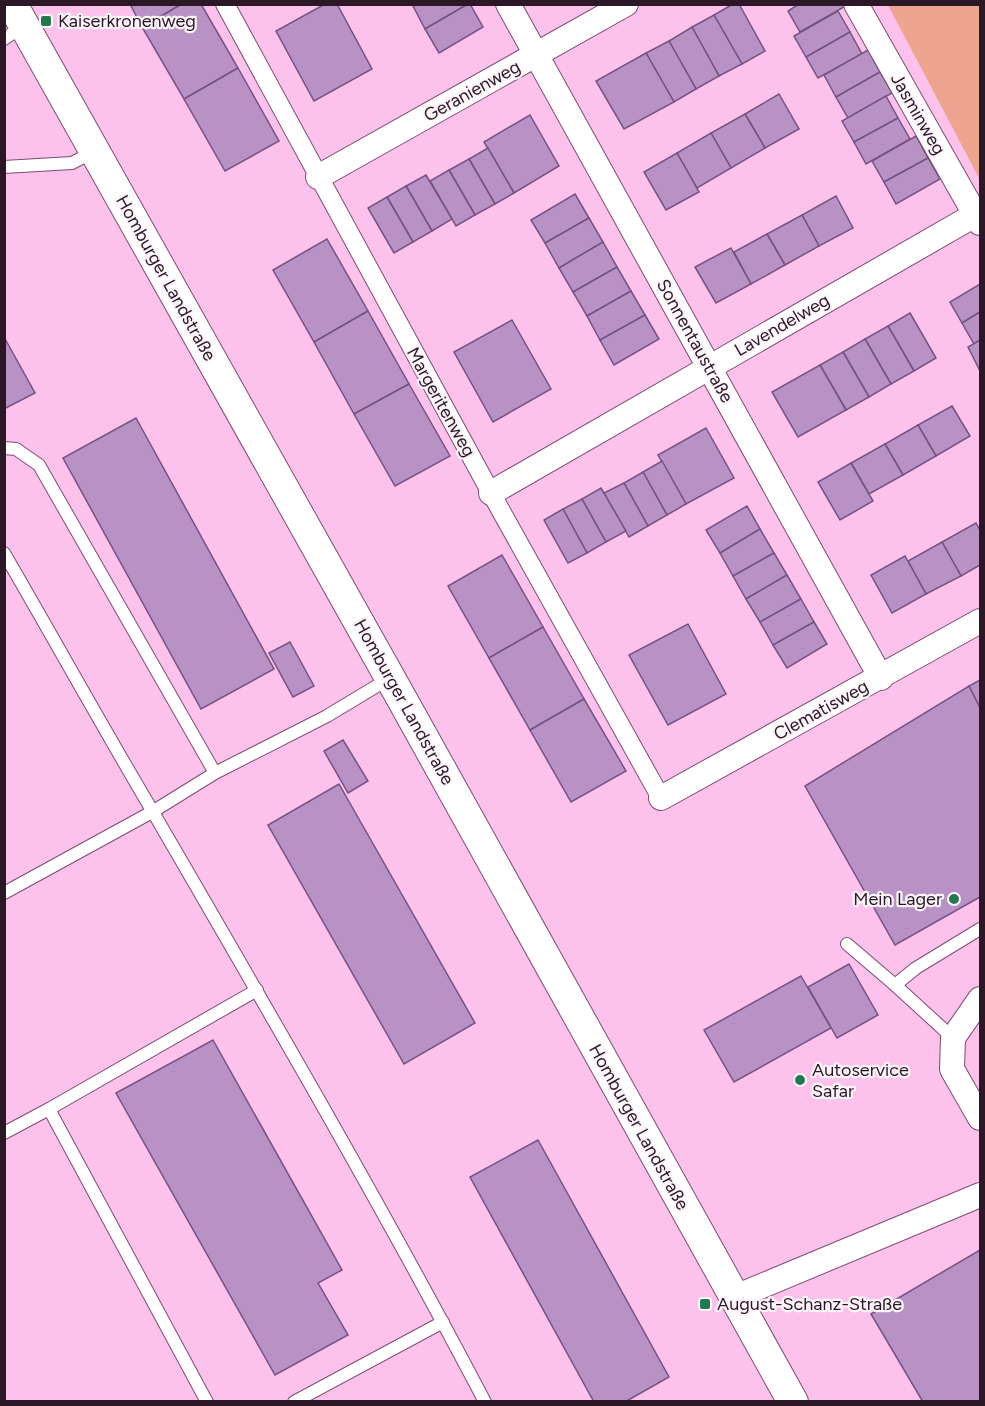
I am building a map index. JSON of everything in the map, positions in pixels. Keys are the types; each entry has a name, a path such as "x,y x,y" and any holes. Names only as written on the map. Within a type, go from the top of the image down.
{"street":[{"name":"Margeritenweg","path":"225,4 491,493 661,798"},
{"name":"Sonnentaustraße","path":"508,4 881,678"},
{"name":"Geranienweg","path":"318,177 626,4"},
{"name":"Jasminweg","path":"856,4 979,216"},
{"name":"Homburger Landstraße","path":"14,23 95,152 793,1401"},
{"name":"Lavendelweg","path":"491,493 709,366 979,216"},
{"name":"Clematisweg","path":"661,798 981,621"},
{"path":"981,999 953,1038 952,1069 981,1118"},
{"path":"734,1298 981,1195"}],"lane":[{"path":"4,167 72,163 95,152"},
{"path":"4,448 16,449 39,465 215,773"},
{"path":"4,553 257,990 485,1401"},
{"path":"4,893 152,812 215,773 327,716 390,678"},
{"path":"895,985 916,968 981,929"},
{"path":"847,944 953,1038"},
{"path":"4,1133 257,990"},
{"path":"49,1109 207,1401"},
{"path":"294,1401 443,1322"}],"shaded area":[{"path":"888,5 980,5 980,180"}],"building":[{"path":"130,4 182,4 142,27"},
{"path":"182,4 201,4 238,68 184,99 142,27"},
{"path":"325,4 337,4 372,69 314,101 276,31"},
{"path":"412,4 468,4 425,29"},
{"path":"468,4 483,27 439,53 425,29"},
{"path":"733,4 739,4 765,51 742,64 714,15"},
{"path":"799,4 843,4 844,7 800,32 788,11"},
{"path":"838,11 850,32 806,57 794,36"},
{"path":"714,15 742,64 719,76 692,27"},
{"path":"692,27 719,76 696,89 669,41"},
{"path":"850,32 862,54 818,78 806,57"},
{"path":"669,41 696,89 674,102 646,53"},
{"path":"868,50 880,72 836,97 824,75"},
{"path":"646,53 674,102 624,129 596,81"},
{"path":"238,68 279,141 225,171 184,99"},
{"path":"880,72 892,93 848,118 836,97"},
{"path":"779,94 799,129 765,148 745,114"},
{"path":"886,96 898,118 854,142 842,121"},
{"path":"745,114 765,148 731,168 711,133"},
{"path":"530,115 559,166 514,193 484,142"},
{"path":"898,118 910,139 866,164 854,142"},
{"path":"711,133 731,168 697,188 677,153"},
{"path":"916,136 928,158 884,182 872,161"},
{"path":"488,148 514,193 495,204 469,159"},
{"path":"677,153 699,192 666,210 644,172"},
{"path":"928,158 940,179 896,204 884,182"},
{"path":"469,159 495,204 475,215 449,170"},
{"path":"449,170 475,215 456,226 430,181"},
{"path":"426,175 452,219 432,231 406,186"},
{"path":"406,186 432,231 413,242 387,197"},
{"path":"575,194 589,218 545,243 531,220"},
{"path":"836,196 853,228 819,246 802,215"},
{"path":"387,197 413,242 394,253 368,208"},
{"path":"802,215 819,246 785,265 767,234"},
{"path":"589,218 603,242 559,268 545,243"},
{"path":"767,234 785,265 751,284 734,252"},
{"path":"327,239 368,311 314,342 273,270"},
{"path":"603,242 617,267 573,292 559,268"},
{"path":"731,248 751,284 716,303 695,267"},
{"path":"617,267 631,291 587,316 573,292"},
{"path":"980,284 980,312 962,323 950,302"},
{"path":"631,291 645,315 600,340 587,316"},
{"path":"368,311 409,384 354,414 314,342"},
{"path":"980,312 980,340 974,344 962,323"},
{"path":"910,313 936,358 914,371 888,326"},
{"path":"645,315 659,339 614,365 600,340"},
{"path":"512,320 551,389 493,422 454,352"},
{"path":"888,326 914,371 891,384 865,339"},
{"path":"4,337 35,393 4,409"},
{"path":"865,339 891,384 869,397 843,352"},
{"path":"980,340 980,368 979,369 968,347"},
{"path":"843,352 869,397 846,410 820,365"},
{"path":"820,365 846,410 798,437 772,392"},
{"path":"409,384 450,456 395,486 354,414"},
{"path":"952,406 970,436 936,456 918,425"},
{"path":"136,418 274,669 201,709 63,458"},
{"path":"918,425 936,456 903,475 885,444"},
{"path":"706,428 734,478 686,504 658,455"},
{"path":"885,444 903,475 869,494 851,463"},
{"path":"662,461 686,504 667,515 643,472"},
{"path":"851,463 873,501 840,520 818,482"},
{"path":"643,472 667,515 648,526 624,483"},
{"path":"624,483 648,526 629,537 604,493"},
{"path":"601,488 626,531 606,542 582,499"},
{"path":"582,499 606,542 587,553 563,509"},
{"path":"747,506 760,529 720,553 706,530"},
{"path":"563,509 587,553 568,563 544,520"},
{"path":"976,523 980,530 980,565 961,576 942,542"},
{"path":"760,529 774,553 733,576 720,553"},
{"path":"942,542 961,576 926,594 908,561"},
{"path":"774,553 787,575 746,599 733,576"},
{"path":"502,555 543,627 489,658 448,586"},
{"path":"905,556 926,594 892,613 871,575"},
{"path":"787,575 801,599 760,622 746,599"},
{"path":"801,599 814,622 773,645 760,622"},
{"path":"814,622 827,644 787,668 773,645"},
{"path":"688,624 726,694 668,725 629,655"},
{"path":"543,627 584,699 530,730 489,658"},
{"path":"290,642 314,686 293,697 269,653"},
{"path":"980,680 980,708 969,686"},
{"path":"969,686 980,708 980,897 895,945 805,786"},
{"path":"584,699 626,771 571,802 530,730"},
{"path":"343,740 368,781 348,793 324,751"},
{"path":"339,784 475,1023 404,1064 268,825"},
{"path":"849,964 878,1015 837,1038 808,987"},
{"path":"801,976 831,1028 734,1082 704,1030"},
{"path":"213,1040 342,1270 318,1283 348,1335 275,1375 116,1093"},
{"path":"538,1140 669,1377 625,1402 594,1402 470,1177"},
{"path":"980,1250 980,1401 923,1402 871,1314"}],"place":[{"name":"Kaiserkronenweg","path":"46,21"},
{"name":"Mein Lager","path":"954,899"},
{"name":"Autoservice Safar","path":"800,1080"},
{"name":"August-Schanz-Straße","path":"705,1304"}]}
